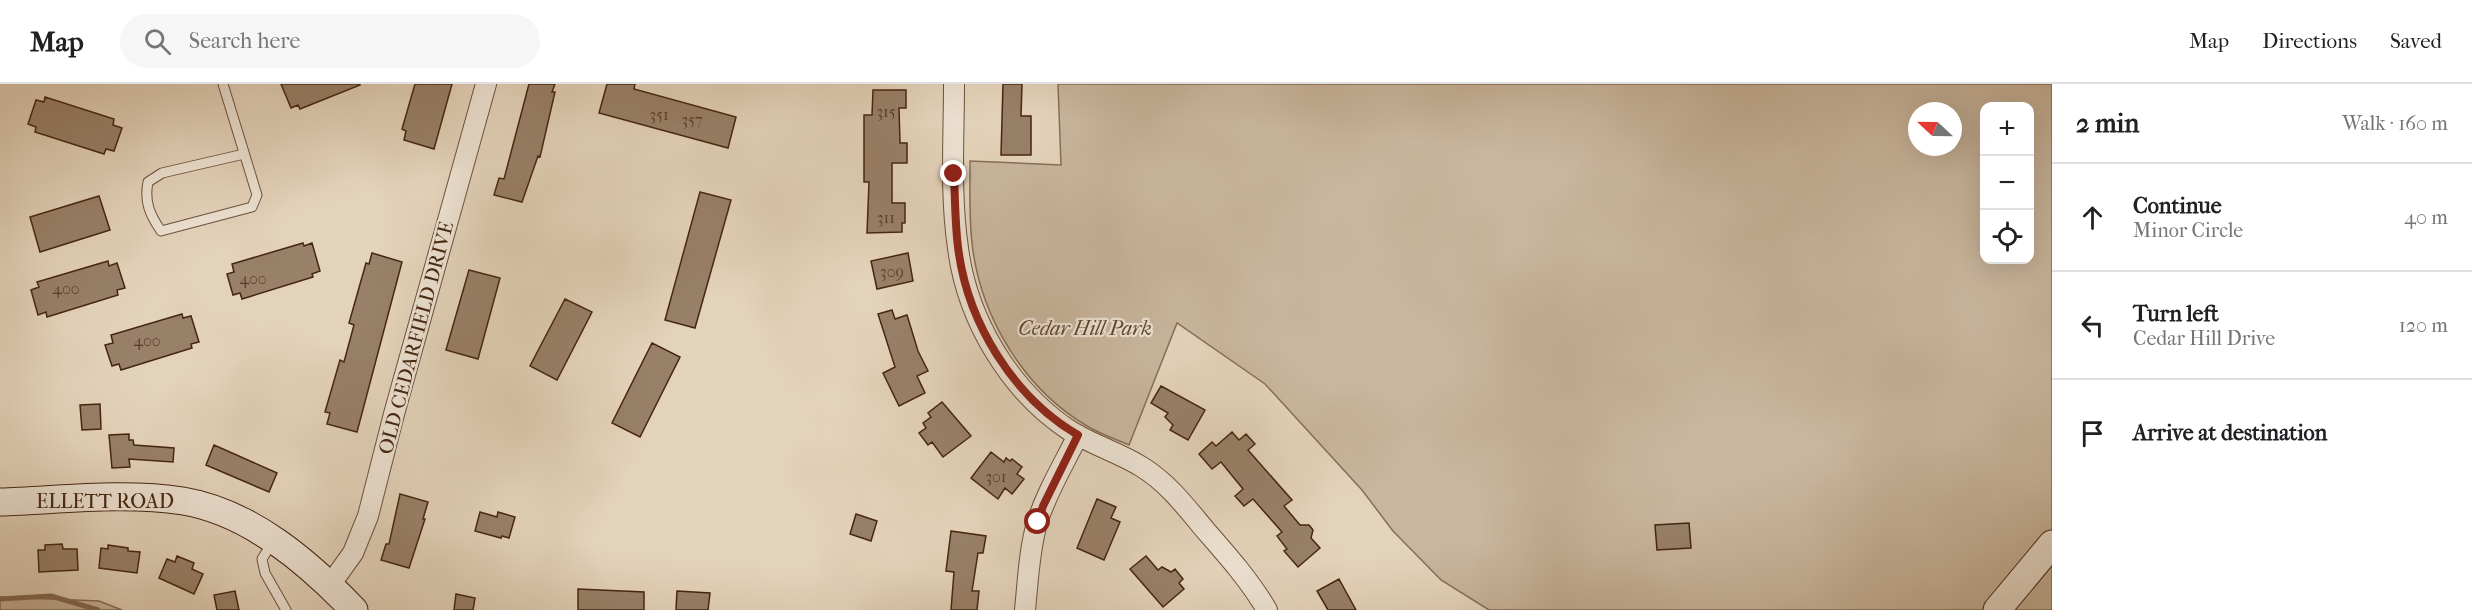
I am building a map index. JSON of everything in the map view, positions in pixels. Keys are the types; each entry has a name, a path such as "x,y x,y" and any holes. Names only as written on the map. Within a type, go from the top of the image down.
{"street":[{"name":"OLD CEDARFIELD DRIVE","path":"330,585 353,553 368,516 486,84"},
{"path":"954,84 955,215 958,248 971,300 990,342 1011,375 1040,408 1091,444 1142,466 1162,481 1245,576 1267,610"},
{"path":"1025,610 1031,554 1038,522 1043,506 1078,435"},
{"name":"ELLETT ROAD","path":"0,502 150,497 184,501 231,516 274,541 330,585 354,610"},
{"path":"1998,610 2052,544"}],"lane":[{"path":"223,84 257,195 252,207 161,231 150,214 146,192 148,182 162,173 244,154"},
{"path":"274,541 262,559 265,573 286,610"}],"green space":[{"name":"Cedar Hill Park","path":"1058,84 2052,84 2052,530 1983,610 1489,610 1441,580 1393,531 1362,490 1265,384 1177,323 1129,445 1087,426 1043,392 1008,348 984,297 972,243 970,161 1061,165"},
{"path":"2052,555 2052,610 2005,610"},
{"path":"0,597 99,601 122,610 0,610"}],"building":[{"path":"281,84 360,85 300,109 298,105 291,108"},
{"path":"415,84 452,84 434,149 404,140 406,131 402,129"},
{"path":"529,84 555,84 552,92 555,92 540,157 538,156 522,202 494,195 499,178 504,179"},
{"path":"607,84 635,84 634,89 736,117 728,148 599,113"},
{"path":"1003,84 1022,84 1021,116 1031,116 1031,155 1001,155"},
{"path":"873,90 906,90 906,108 899,108 900,143 907,143 907,163 892,163 892,203 905,203 905,223 902,223 902,232 867,233 869,182 864,182 864,115 872,115"},
{"path":"45,97 114,119 113,125 122,128 114,151 106,149 104,154 35,132 36,127 28,124 36,100 44,102"},
{"path":"700,192 731,200 695,328 665,320"},
{"path":"99,196 110,230 40,252 30,217"},
{"path":"303,243 304,246 312,243 320,271 312,274 313,277 242,299 240,293 233,295 227,274 234,272 232,264"},
{"path":"372,253 402,262 357,432 327,424 330,413 325,412 340,360 344,362 354,325 349,323 366,263 369,264"},
{"path":"908,253 913,281 877,289 871,261"},
{"path":"108,261 109,266 117,263 125,288 117,290 118,295 47,317 46,312 38,315 31,290 39,287 37,282"},
{"path":"469,270 500,278 478,359 446,350"},
{"path":"565,299 592,312 557,380 530,366"},
{"path":"892,310 895,319 907,315 918,351 928,371 917,376 925,393 899,406 883,373 895,367 878,314"},
{"path":"182,314 183,318 191,316 199,342 191,344 192,348 121,370 119,364 112,366 105,345 113,343 111,335"},
{"path":"652,343 680,357 640,437 612,423"},
{"path":"1161,386 1205,410 1188,440 1170,430 1173,425 1165,417 1168,413 1151,403"},
{"path":"942,402 971,436 943,457 932,442 928,445 919,433 926,428 923,423 931,417 928,413"},
{"path":"100,404 101,429 82,430 80,405"},
{"path":"1232,432 1239,440 1246,434 1255,444 1248,450 1292,500 1284,506 1300,525 1309,525 1313,530 1311,538 1320,548 1298,567 1284,551 1287,549 1277,536 1282,532 1253,499 1244,506 1235,496 1243,489 1221,462 1212,469 1199,454 1212,442 1216,446"},
{"path":"129,434 129,440 133,440 134,445 174,448 173,462 129,459 130,467 112,468 109,435"},
{"path":"214,445 277,473 269,492 206,465"},
{"path":"991,452 1004,462 1006,458 1010,461 1012,459 1022,467 1017,474 1024,479 1012,494 1005,488 998,499 971,478"},
{"path":"400,494 428,502 423,519 425,519 409,568 381,560 386,544 389,544"},
{"path":"1097,499 1116,507 1111,518 1120,522 1104,560 1077,548"},
{"path":"480,512 497,517 498,512 515,517 509,538 475,531"},
{"path":"856,514 877,521 871,541 850,534"},
{"path":"1689,523 1691,548 1657,550 1655,525"},
{"path":"951,531 986,536 983,553 978,553 972,591 979,591 977,610 951,610 954,572 946,571"},
{"path":"62,544 63,549 77,549 78,570 39,572 38,550 45,550 45,545"},
{"path":"108,545 140,552 137,573 99,568 101,548 108,549"},
{"path":"177,556 194,563 192,569 203,574 194,594 159,578 167,559 175,562"},
{"path":"1146,556 1158,570 1162,567 1171,572 1175,569 1183,579 1179,583 1184,589 1163,607 1130,569"},
{"path":"1339,579 1356,610 1328,610 1317,591"},
{"path":"578,589 644,592 644,610 578,610"},
{"path":"235,591 239,610 217,610 214,595"},
{"path":"677,591 710,593 708,610 676,610"},
{"path":"456,594 475,598 473,610 454,610"}],"waterway":[{"path":"0,599 51,596 98,610"}],"route":[{"path":"954,174 958,248 963,274 981,324 1004,365 1027,394 1040,408 1078,435 1043,506 1038,522"}]}
